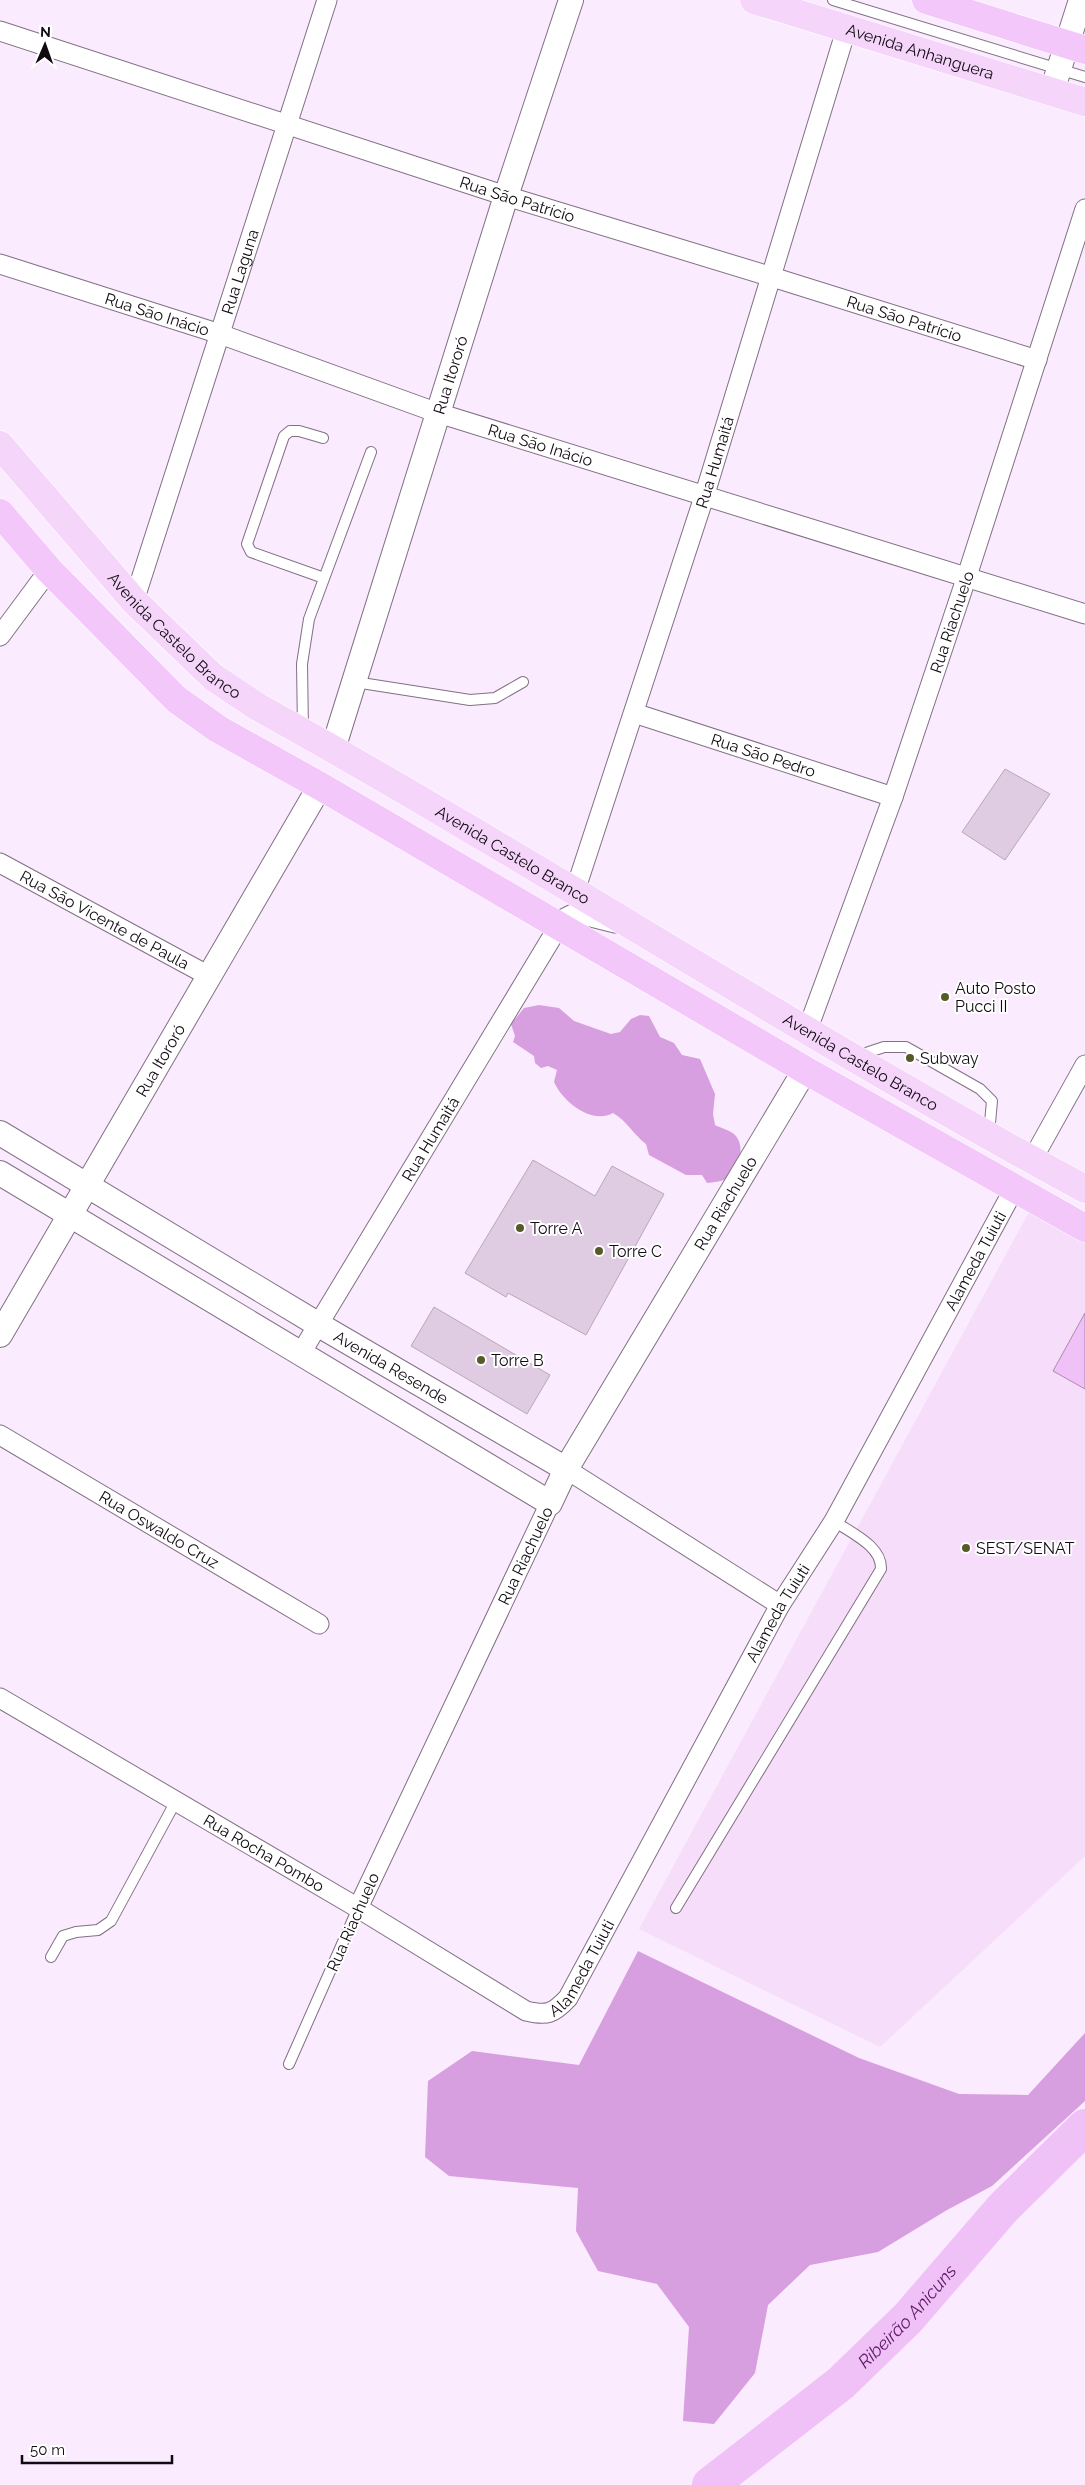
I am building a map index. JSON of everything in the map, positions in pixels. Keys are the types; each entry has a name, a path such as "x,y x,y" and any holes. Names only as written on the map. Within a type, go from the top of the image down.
{"highway":[{"name":"Avenida Anhanguera","path":"926,0 1072,59"},
{"path":"0,513 49,570 176,699 218,729 320,786 806,1070 1085,1228"}],"main road":[{"name":"Avenida Anhanguera","path":"754,0 846,30 1072,59 1085,102"},
{"name":"Avenida Castelo Branco","path":"0,445 134,601 213,677 258,707 333,748 808,1031 1085,1189"}],"street":[{"name":"Rua Laguna","path":"134,601 327,0"},
{"name":"Rua Itororó","path":"333,748 506,196 570,0"},
{"path":"1072,59 1081,0"},
{"name":"Rua São Patrício","path":"0,30 506,196 1036,360"},
{"name":"Rua Humaitá","path":"575,891 704,497 769,276 846,30"},
{"name":"Rua Riachuelo","path":"808,1031 893,797 967,576 1085,209"},
{"name":"Rua São Inácio","path":"0,264 220,334 438,413 1085,614"},
{"path":"0,636 49,570"},
{"name":"Rua São Pedro","path":"634,713 893,797"},
{"name":"Rua Itororó","path":"0,1335 320,786"},
{"name":"Rua São Vicente de Paula","path":"0,863 209,976"},
{"path":"560,926 566,916 575,913 636,928"},
{"name":"Rua Humaitá","path":"301,1353 560,926"},
{"path":"1032,1160 1085,1065"},
{"name":"Rua Riachuelo","path":"358,1908 566,1469 806,1070"},
{"name":"Avenida Resende","path":"0,1133 319,1325 566,1469 780,1605"},
{"name":"Avenida Resende","path":"0,1173 550,1503"},
{"name":"Alameda Tuiuti","path":"526,2011 540,2014 556,2011 568,1998 780,1605 834,1521 1014,1189"},
{"name":"Rua Oswaldo Cruz","path":"0,1434 319,1624"},
{"name":"Rua Rocha Pombo","path":"0,1698 358,1908 526,2011"}],"lane":[{"path":"833,0 1072,59 1085,77"},
{"path":"323,438 299,430 290,430 284,436 247,544 251,552 324,578"},
{"path":"303,732 302,664 309,619 371,452"},
{"path":"354,682 470,700 495,698 523,682"},
{"path":"676,1908 881,1569 881,1559 877,1551 834,1521"},
{"path":"52,1957 63,1936 76,1932 98,1930 111,1920 176,1801"},
{"name":"Rua Riachuelo","path":"289,2064 358,1908"}],"shaded area":[{"path":"539,1005 559,1008 574,1021 611,1034 620,1032 631,1019 640,1015 649,1016 660,1037 674,1043 682,1055 700,1059 715,1094 713,1114 715,1125 732,1133 739,1141 739,1159 730,1175 722,1181 707,1183 702,1175 686,1175 649,1155 646,1144 613,1113 605,1116 596,1116 587,1114 571,1104 558,1090 554,1082 557,1070 548,1066 541,1068 535,1063 534,1056 513,1042 515,1036 511,1024 524,1008"},
{"name":"SEST/SENAT","path":"1029,1212 1039,1213 1085,1240 1085,1856 880,2047 639,1929"},
{"path":"1085,1313 1085,1389 1053,1371"},
{"path":"638,1951 859,2058 959,2094 1028,2095 1085,2033 1085,2101 992,2186 947,2210 878,2252 810,2265 768,2305 755,2373 714,2424 683,2421 689,2327 657,2284 598,2271 576,2231 578,2188 449,2176 425,2157 428,2081 472,2051 579,2065"}],"building":[{"path":"1005,769 1050,794 1005,860 962,832"},
{"path":"533,1160 595,1196 612,1166 664,1194 586,1335 508,1293 506,1297 465,1273"},
{"name":"Torre B","path":"434,1307 550,1375 527,1414 411,1346"}],"waterway":[{"name":"Ribeirão Anicuns","path":"710,2485 841,2383 908,2318 1003,2208 1085,2127"}],"place":[{"name":"Auto Posto Pucci II","path":"945,997"},
{"name":"Subway","path":"910,1058"},
{"name":"Torre A","path":"520,1228"},
{"name":"Torre C","path":"599,1251"},
{"name":"Torre B","path":"481,1360"},
{"name":"SEST/SENAT","path":"966,1548"}]}
